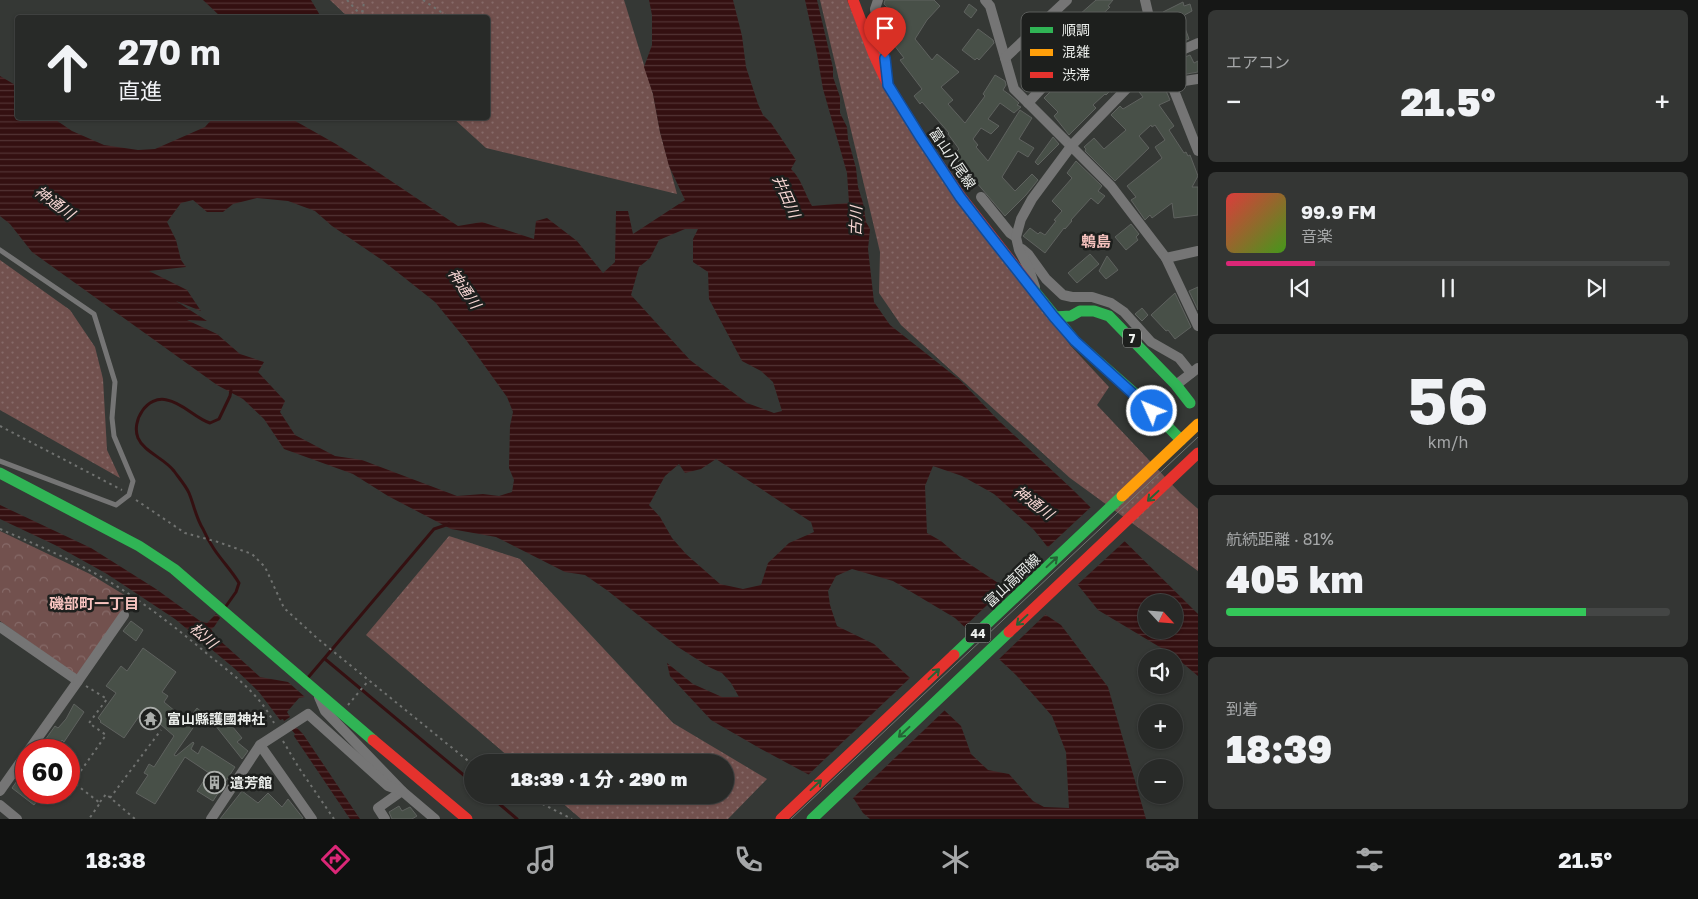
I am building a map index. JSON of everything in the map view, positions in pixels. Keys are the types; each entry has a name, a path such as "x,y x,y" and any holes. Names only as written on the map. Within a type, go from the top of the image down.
{"main road":[{"name":"富山八尾線","path":"853,0 874,55 888,85 960,197 1075,341 1142,400 1178,443"},
{"name":"7","path":"1054,317 1071,316 1080,311 1094,311 1109,316 1176,385 1190,403"},
{"name":"富山高岡線","path":"781,819 1198,424"},
{"name":"44","path":"812,819 1194,459"},
{"path":"0,473 139,546 174,569 467,819"}],"street":[{"path":"878,0 875,8 880,43 885,58 888,85"},
{"path":"985,0 990,6 1014,90 1072,145 1111,186 1166,258 1198,326"},
{"path":"1054,12 1067,0"},
{"path":"1005,58 1021,43"},
{"path":"1186,49 1198,44"},
{"path":"1028,103 1038,92"},
{"path":"1038,297 1029,269 1016,241 1021,219 1032,199 1072,145 1123,92"},
{"path":"1175,92 1198,151"},
{"path":"981,197 1046,279 1063,295 1092,297 1111,303 1124,312 1151,342 1179,358 1194,370 1176,385"},
{"path":"1166,258 1198,251"},
{"path":"37,739 124,614"},
{"path":"0,626 78,681"},
{"path":"318,693 324,711 402,791 436,819"},
{"path":"211,819 260,745 308,714 388,786 402,791"},
{"path":"260,745 312,819"},
{"path":"0,791 15,770"},
{"path":"386,819 378,808 402,791"},
{"path":"0,804 17,819"}],"lane":[{"path":"0,250 94,314 115,382 112,418 114,436 133,481 129,494 116,505 0,461"}],"path":[{"path":"347,0 358,12 363,11 364,0"},
{"path":"423,0 446,15"},
{"path":"0,426 129,494 185,532 252,554 265,567 284,608 464,757"},
{"path":"0,529 56,554 109,582 158,614 230,671 257,698 271,718 278,734 299,768 334,819"},
{"path":"341,713 369,680"},
{"path":"78,681 107,700 90,723 106,736 80,772"},
{"path":"110,798 161,730"},
{"path":"80,787 100,803"},
{"path":"89,819 106,794 135,819"},
{"path":"543,804 572,819"}],"green space":[{"path":"330,0 624,0 653,94 660,132 677,194 486,148 455,120 490,120 490,15 346,15"},
{"path":"820,0 847,0 883,87 1070,345 1109,387 1097,405 1180,493 1198,509 1198,571 1070,478 901,325 879,293 880,252"},
{"path":"0,260 70,310 95,347 103,379 107,450 120,478 0,410"},
{"path":"0,531 90,574 131,599 80,674 74,674 0,621"},
{"path":"449,536 520,559 673,723 725,754 506,754 366,635"},
{"path":"734,759 767,779 728,819 581,819 564,804 734,804"}],"water":[{"path":"203,0 311,0 320,15 219,15"},
{"path":"649,0 733,0 742,36 746,67 758,104 763,115 771,123 796,160 791,169 800,181 812,206 849,203 847,173 823,89 805,0 817,0 833,68 833,77 840,97 840,113 847,127 858,187 866,222 870,229 868,249 874,302 890,325 961,381 998,420 1071,488 1178,594 1138,594 1138,634 1098,610 1034,530 994,494 962,476 933,466 925,486 927,533 941,541 962,559 1061,625 1108,687 1138,791 1138,804 1142,804 1146,819 870,819 863,813 854,799 711,720 670,676 667,663 693,684 722,697 739,697 731,683 722,673 678,647 585,575 565,572 496,537 451,529 388,496 353,474 284,449 264,419 243,399 217,385 32,252 10,224 0,216 0,76 15,85 15,120 56,120 72,131 104,145 138,150 155,149 205,127 211,120 294,120 336,144 458,226 482,222 534,239 536,221 547,218 577,241 603,273 615,262 616,211 628,211 633,234 685,200 669,166 653,94 644,67 652,45 652,15","holes":["257,198 288,201 315,211 332,226 382,260 435,302 466,340 507,397 513,412 510,426 509,468 514,480 512,492 499,496 483,494 457,496 362,460 335,456 295,435 280,412 285,401 258,372 264,362 240,354 217,334 187,320 207,321 176,301 201,311 187,290 149,271 186,267 181,260 176,240 167,222 181,203 193,200 207,212 223,212 233,204","685,229 698,229 693,239 693,262 708,272 709,299 742,361 761,371 773,382 782,411 774,413 747,403 690,360 631,295 639,267 650,258 659,240","716,459 811,522 814,532 789,543 768,563 761,585 743,589 720,584 686,554 672,538 660,517 649,505 665,476 679,464 685,473 701,469","852,569 893,581 955,618 1016,675 1052,716 1066,752 1069,808 1044,807 1033,801 1009,774 988,770 971,754 961,726 874,644 837,626 830,605 828,591 836,576"]},
{"name":"松川","path":"0,505 91,548 156,589 200,621 207,623 216,614 220,618 211,629 215,636 260,677 288,682 305,697 299,698 287,712 290,717 284,721 283,719 280,720 259,692 234,668 175,619 107,574 55,545 0,519"},
{"path":"1183,599 1198,614 1198,676 1183,663 1183,649 1163,649 1146,639 1183,639"},
{"path":"295,726 303,734 360,819 350,819 294,736 295,734 291,729"}],"pier":[{"path":"1092,506 1126,540 1076,586 1046,549"},
{"path":"1007,586 1047,613 997,661 963,628"},
{"path":"912,676 946,709 851,800 806,777"}],"building":[{"path":"885,0 934,0 940,6 927,20 915,39 932,60 937,54 959,72 941,87 953,100 948,104 965,123 985,96 983,94 995,75 1005,81 1006,85 1003,90 1019,103 1017,105 1021,107 1014,113 1000,103 988,119 999,126 991,134 981,128 973,139 978,145 976,147 988,161 1020,110 1032,118 1019,139 1034,148 1028,157 1018,151 1002,177 1015,191 1032,174 1038,180 1005,216 953,155 959,149 949,133 922,102 920,104 914,96 922,89 900,60 904,58 894,45 901,38 893,31 901,20 884,4"},
{"path":"1096,0 1113,0 1105,12 1082,12"},
{"path":"1183,2 1184,6 1190,4 1192,11 1186,14 1186,12 1163,12"},
{"path":"969,4 977,10 971,18 964,12"},
{"path":"978,29 993,40 994,43 979,60 977,58 975,60 962,50"},
{"path":"1190,55 1194,63 1198,61 1198,72 1186,74 1186,57"},
{"path":"1050,92 1109,92 1093,105 1096,108 1069,135 1054,116 1058,112 1044,98"},
{"path":"1139,92 1167,92 1170,100 1159,105 1174,126 1169,130 1184,153 1186,152 1188,156 1190,155 1198,176 1192,187 1198,187 1198,215 1174,218 1172,203 1152,218 1150,215 1145,220 1131,200 1136,197 1127,186 1162,158 1155,147 1165,140 1155,125 1152,127 1151,125 1139,136 1149,148 1115,181 1085,151 1084,147 1094,138 1104,149 1126,130 1111,115 1120,106 1123,109 1143,97"},
{"path":"1053,137 1059,144 1038,165 1035,162"},
{"path":"1076,161 1102,186 1098,191 1105,196 1098,204 1091,198 1045,253 1023,236 1030,228 1038,234 1040,232 1045,235 1056,221 1054,220 1062,211 1052,201 1072,178 1067,173"},
{"path":"1131,224 1139,234 1136,237 1138,240 1126,250 1115,237"},
{"path":"1090,254 1099,264 1077,283 1068,273"},
{"path":"1107,256 1118,270 1106,279 1099,271"},
{"path":"1198,287 1198,310 1189,291"},
{"path":"1175,293 1191,327 1175,339 1151,315"},
{"path":"1142,308 1148,315 1142,321 1135,314"},
{"path":"131,621 143,630 136,641 123,631"},
{"path":"143,648 176,672 162,692 168,696 164,702 187,721 197,708 205,715 195,725 174,755 176,756 193,742 191,749 198,754 202,746 235,767 213,801 197,791 209,773 185,757 155,804 136,793 148,775 144,773 149,764 154,767 174,736 153,718 142,712 124,738 100,722 98,718 116,693 106,686 121,666 127,671"},
{"path":"74,704 84,712 66,739 46,739 55,726 58,728 66,719"},
{"path":"229,715 235,724 232,726 242,738 237,742 248,751 242,759 215,725"},
{"path":"242,791 258,803 268,793 282,807 288,799 303,818 220,819"},
{"path":"399,806 402,811 410,807 417,816 412,819 392,819 389,812"}],"waterway":[{"path":"224,609 236,592 239,583 208,539 184,485 170,466 141,443 136,431 142,411 153,401 160,400 167,400 178,404 210,423 219,419 231,390"},
{"path":"306,680 434,529 449,524"},
{"path":"325,659 464,775"},
{"path":"500,804 517,819"}],"tram line":[{"path":"791,819 1198,437"}],"traffic: fast":[{"path":"1032,288 1075,341 1142,400 1181,440"},
{"path":"1054,317 1071,316 1080,311 1094,311 1109,316 1176,385 1190,403"},
{"path":"0,473 139,546 174,569 373,740"},
{"path":"954,655 1122,496"},
{"path":"812,819 1009,632"}],"traffic: slow":[{"path":"1122,496 1198,424"}],"traffic: jam":[{"path":"853,0 874,55 888,85 961,197 1032,288"},
{"path":"1009,632 1198,453"},
{"path":"781,819 954,655"},
{"path":"373,740 467,819"}],"place":[{"name":"富山縣護國神社","path":"151,718"},
{"name":"遺芳館","path":"214,782"}],"district":[{"name":"鵯島","path":"1096,241"},
{"name":"磯部町一丁目","path":"94,603"}],"route":[{"path":"885,58 888,85 960,197 1075,341 1152,411"}],"water label":[{"name":"井田川","path":"787,196"},
{"name":"神通川","path":"55,202"},
{"name":"古川","path":"855,221"},
{"name":"神通川","path":"465,288"},
{"name":"神通川","path":"1034,502"}]}
